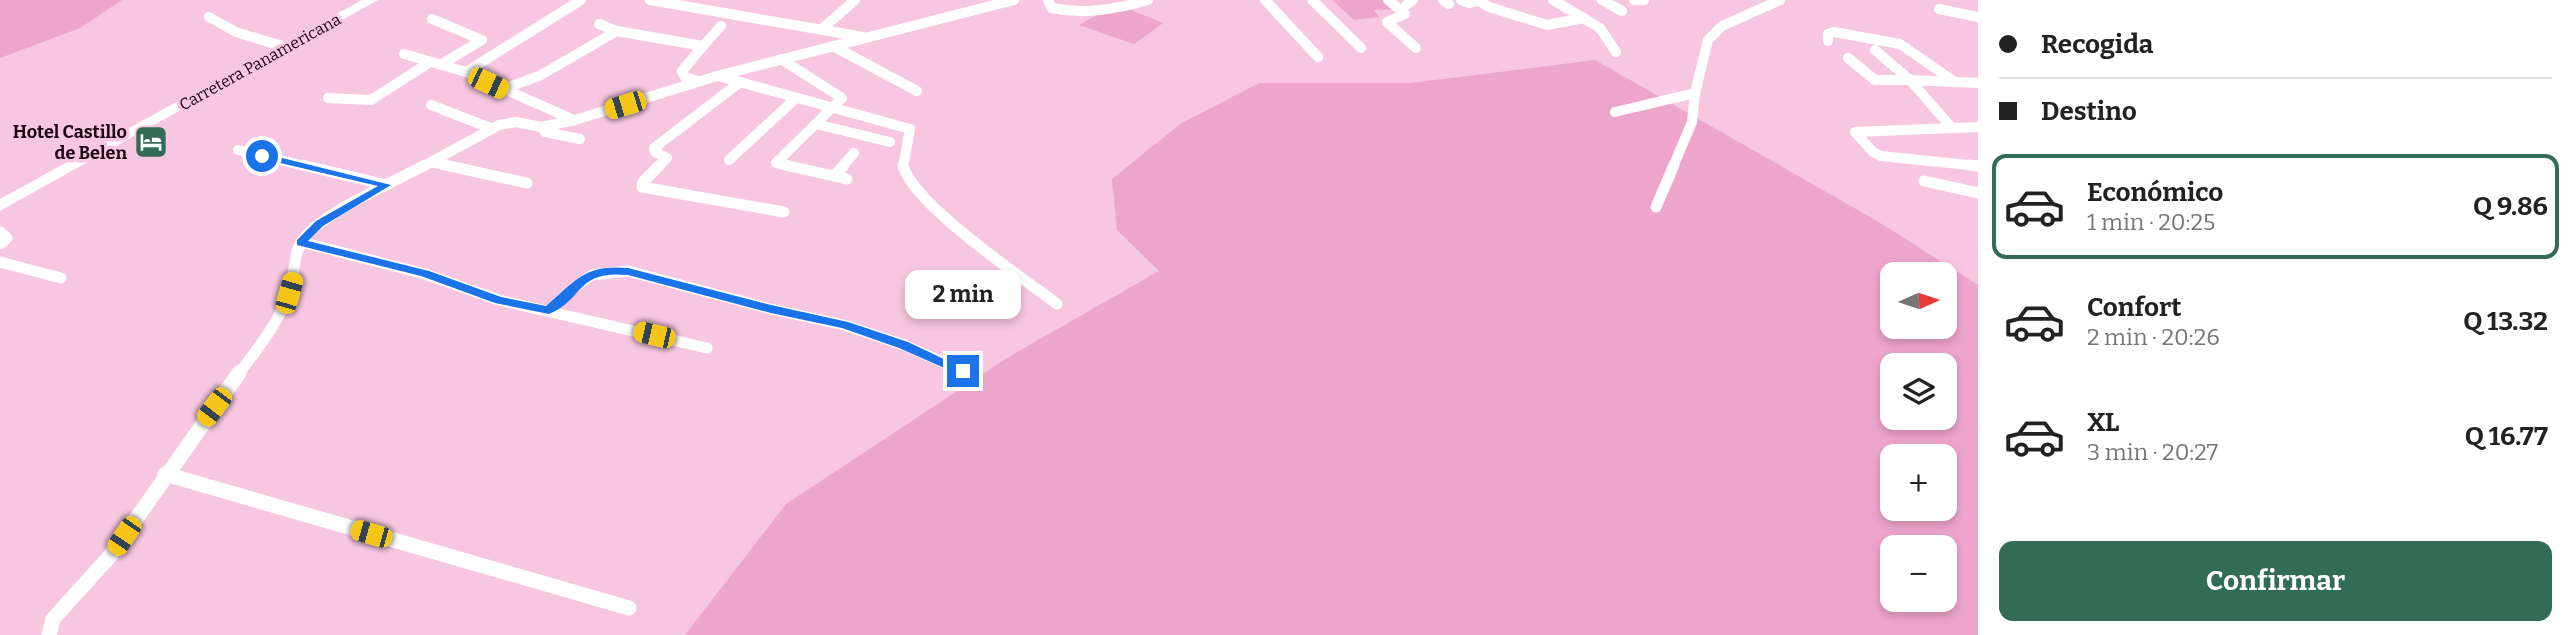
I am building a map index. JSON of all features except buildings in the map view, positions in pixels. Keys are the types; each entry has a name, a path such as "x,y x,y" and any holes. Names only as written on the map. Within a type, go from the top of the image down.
{"highway":[{"name":"Carretera Panamericana","path":"0,206 372,0"}],"street":[{"path":"466,72 581,0"},
{"path":"650,0 867,37"},
{"path":"822,29 855,0"},
{"path":"971,0 993,6"},
{"path":"49,635 53,619 110,556 165,474 271,331 289,293 301,242 319,224 492,129 516,122 541,127 575,120 698,81 1014,0"},
{"path":"1048,0 1052,8 1072,11 1148,0"},
{"path":"1118,0 1137,12"},
{"path":"1265,0 1318,57"},
{"path":"1312,0 1361,48"},
{"path":"1388,0 1405,14 1387,22 1416,48"},
{"path":"1461,0 1469,3 1478,1 1547,25 1584,18"},
{"path":"1553,0 1600,28 1616,52"},
{"path":"1602,0 1622,11"},
{"path":"1634,0 1644,0"},
{"path":"1656,207 1692,122 1705,46 1715,31 1780,0"},
{"path":"1939,9 1978,17"},
{"path":"209,17 236,32 285,47"},
{"path":"328,98 371,100 435,63 482,40 432,19"},
{"path":"599,24 617,31 703,46"},
{"path":"698,81 685,77 682,71 721,26"},
{"path":"503,89 539,76 617,31"},
{"path":"1828,41 1828,34 1834,32 1900,44 1955,82"},
{"path":"833,46 917,90"},
{"path":"1875,50 1910,80 1952,128"},
{"path":"404,54 466,72 575,120"},
{"path":"1848,58 1875,80 1978,83"},
{"path":"781,59 841,96 776,163 848,179"},
{"path":"717,76 910,130 902,163 906,176 936,209 1056,304"},
{"path":"739,83 656,146 655,152 667,158 643,182 642,187 785,212"},
{"path":"1615,113 1695,93"},
{"path":"729,160 795,99"},
{"path":"430,105 492,129"},
{"path":"816,124 890,142"},
{"path":"541,127 545,132 580,139"},
{"path":"1978,127 1855,132 1873,152 1881,156 1978,166"},
{"path":"238,150 387,185"},
{"path":"834,176 854,153"},
{"path":"431,162 527,183"},
{"path":"1924,181 1978,194"},
{"path":"0,232 7,237 0,244"},
{"path":"301,242 425,274 499,300 707,348"},
{"path":"0,262 61,278"},
{"path":"549,310 590,274 613,270 628,271 771,309 844,325 904,345 963,371"},
{"path":"165,474 629,608"}],"shaded area":[{"path":"0,0 122,0 80,28 0,58"},
{"path":"1332,0 1387,0 1398,9 1374,10 1379,17 1354,20"},
{"path":"1116,4 1163,23 1134,44 1079,25"},
{"path":"1595,60 1877,221 1942,262 1880,262 1880,340 1956,340 1957,272 1978,285 1978,635 685,635 786,504 1007,358 1159,271 1117,230 1112,179 1180,124 1259,83 1411,83"}],"place":[{"name":"Hotel Castillo de Belen","path":"151,142"}],"route":[{"path":"262,156 387,185 319,224 301,242 425,274 499,300 549,310 590,274 613,270 628,271 771,309 844,325 904,345 963,371"}]}
